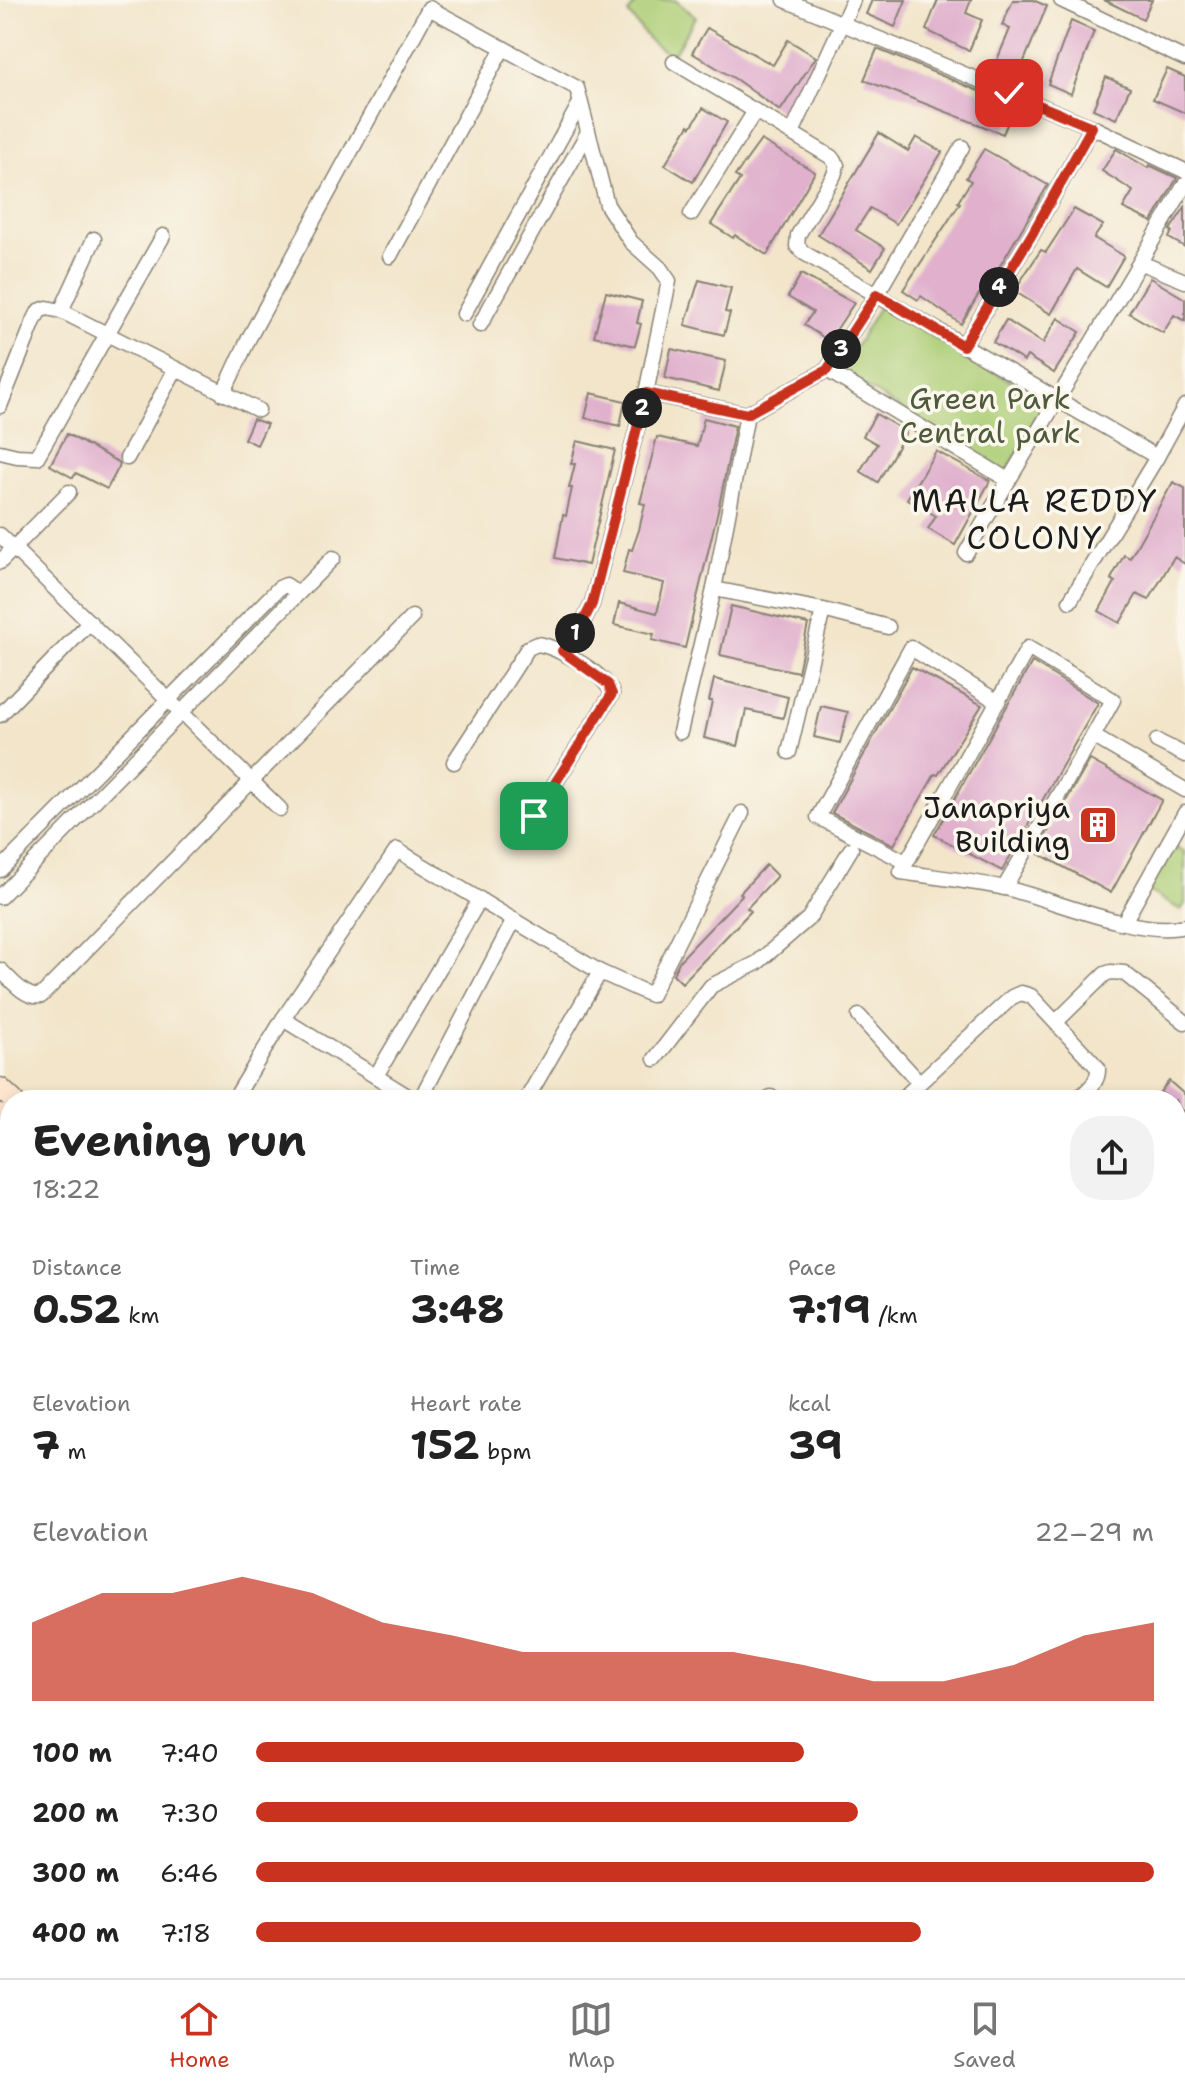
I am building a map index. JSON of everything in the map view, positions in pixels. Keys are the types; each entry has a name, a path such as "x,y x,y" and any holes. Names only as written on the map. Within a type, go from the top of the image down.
{"street":[{"path":"785,0 1092,127 1185,171"},
{"path":"792,133 853,0"},
{"path":"1061,0 1083,4 1185,59"},
{"path":"223,394 249,338 429,8 577,88 607,205 631,242 660,268 669,281 646,393 592,604 562,651"},
{"path":"390,256 503,48"},
{"path":"674,62 831,157 837,165 798,235 797,246 804,253 1157,457"},
{"path":"464,314 580,103"},
{"path":"691,214 755,111"},
{"path":"963,346 1031,236 1092,127"},
{"path":"480,325 587,134"},
{"path":"646,393 747,414 821,374 877,294 962,147"},
{"path":"966,553 1055,400 1141,263 1185,184"},
{"path":"0,452 37,457 163,236"},
{"path":"61,311 94,239"},
{"path":"1141,263 1185,281"},
{"path":"489,268 507,278"},
{"path":"0,406 39,311 47,308 61,311 258,410"},
{"path":"127,458 175,370"},
{"path":"821,374 1008,480"},
{"path":"1070,601 1185,406"},
{"path":"680,732 714,589 747,414"},
{"path":"0,562 69,492"},
{"path":"0,535 280,809"},
{"path":"0,897 333,558"},
{"path":"0,870 279,588 286,585 298,593"},
{"path":"714,589 823,610 888,627"},
{"path":"789,752 823,610"},
{"path":"0,970 27,994 41,996 412,617"},
{"path":"0,715 90,622"},
{"path":"454,762 528,648 537,644 562,651 608,684 612,694 534,816"},
{"path":"906,862 818,817 911,648 998,702"},
{"path":"1004,888 1113,700 1028,648 901,872 1004,888 1124,922 1176,928 1185,926"},
{"path":"1093,736 1185,790"},
{"path":"1157,741 1185,755"},
{"path":"240,1090 283,1019 397,850 600,972 651,995 742,813"},
{"path":"1124,922 1185,813"},
{"path":"655,1059 711,986 757,963 809,918 851,849"},
{"path":"376,1076 480,899"},
{"path":"422,1090 514,920"},
{"path":"532,1090 600,972"},
{"path":"1056,1022 1098,980 1111,972 1124,973 1185,1022"},
{"path":"911,1090 1012,997 1021,993 1031,996 1098,1068 1098,1076 1087,1090"},
{"path":"859,1016 919,1082"},
{"path":"283,1019 400,1090"}],"green space":[{"path":"639,0 675,0 696,17 672,56 650,41 628,13"},
{"name":"Green Park Central park","path":"879,306 1047,402 1006,473 841,372"},
{"path":"1168,844 1185,852 1185,904 1181,910 1143,888"}],"building":[{"path":"872,0 906,0 895,27 866,14"},
{"path":"938,0 971,0 966,13 982,20 969,51 926,30"},
{"path":"1013,0 1033,0 1047,6 1020,71 997,60 1010,29 1002,25"},
{"path":"1104,0 1152,0 1143,19"},
{"path":"1071,21 1094,31 1071,94 1048,84"},
{"path":"707,28 773,65 788,40 816,57 780,111 692,53"},
{"path":"877,49 1015,106 1003,134 864,80"},
{"path":"1167,69 1185,77 1185,113 1153,99"},
{"path":"1106,77 1130,88 1116,119 1093,109"},
{"path":"703,108 727,122 693,182 665,165"},
{"path":"879,133 908,151 916,137 942,152 896,224 870,208 856,230 885,248 872,269 818,235"},
{"path":"761,140 815,172 767,255 711,224 740,179 735,176"},
{"path":"984,149 1048,185 982,296 979,294 961,324 921,296 918,300 903,290 960,203 971,181 966,178"},
{"path":"1116,149 1148,168 1149,165 1177,178 1152,222 1123,208 1133,191 1102,171"},
{"path":"1185,207 1185,247 1169,238 1170,230"},
{"path":"1074,209 1103,225 1094,238 1124,256 1106,287 1077,269 1051,314 1014,291 1041,250 1046,252"},
{"path":"801,274 854,303 829,341 804,325 813,312 788,297"},
{"path":"1150,278 1185,299 1185,321 1174,315 1163,333 1129,313"},
{"path":"699,280 731,288 725,312 730,313 724,335 685,325"},
{"path":"606,292 642,301 637,323 641,324 635,346 594,336"},
{"path":"1058,318 1080,332 1054,373 1027,356 1024,361 993,342 1006,320 1043,343"},
{"path":"671,349 726,361 719,391 665,378"},
{"path":"591,393 625,401 620,426 585,418"},
{"path":"876,414 906,432 878,482 860,471 877,444 863,436"},
{"path":"704,418 735,426 685,648 652,640 654,634 614,625 619,603 657,613 664,583 623,573 629,549 632,550 639,530 645,504 640,503 657,437 697,446"},
{"path":"253,419 267,424 257,445 244,439"},
{"path":"67,434 118,462 120,465 107,489 76,473 73,478 50,465"},
{"path":"577,441 615,450 588,565 555,558 572,488 569,488 575,464 571,464"},
{"path":"936,451 990,481 955,545 928,529 936,516 907,499"},
{"path":"1173,482 1185,488 1185,564 1174,557 1149,600 1137,594 1120,623 1099,611 1115,582 1111,579 1124,555 1130,558"},
{"path":"731,606 808,624 798,672 720,655"},
{"path":"1032,662 1098,703 1002,871 934,835"},
{"path":"912,667 982,705 938,775 935,774 894,845 832,813"},
{"path":"714,679 788,697 783,718 746,710 738,746 704,738"},
{"path":"821,706 848,712 840,743 814,737"},
{"name":"Janapriya Building","path":"1090,760 1162,800 1111,893 1036,852"},
{"path":"766,865 777,876 747,908 751,911 682,983 673,974 680,960"},
{"path":"1169,1081 1179,1090 1162,1090"}],"place":[{"name":"Janapriya Building","path":"1098,825"}],"district":[{"name":"MALLA REDDY COLONY","path":"1035,520"}],"route":[{"path":"534,816 612,694 608,684 562,651 592,604 646,393 747,414 827,370 877,294 963,346 1031,236 1092,127 1009,93"}]}
